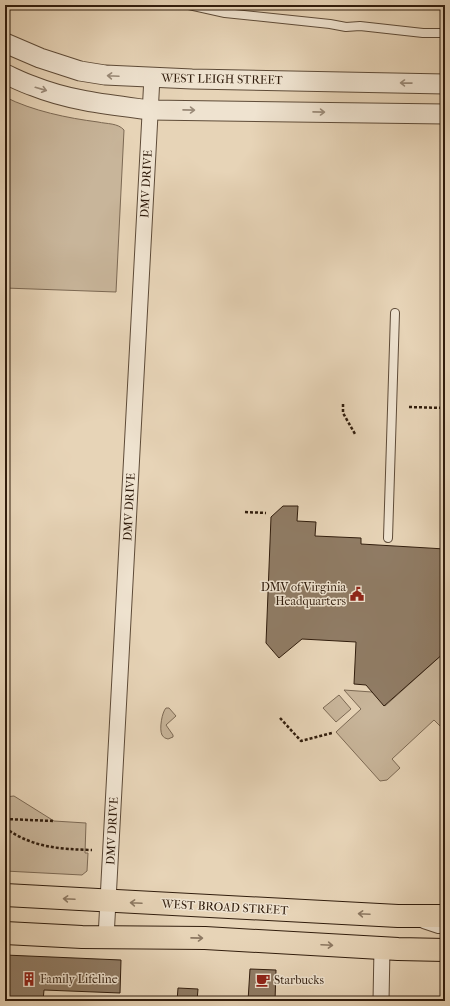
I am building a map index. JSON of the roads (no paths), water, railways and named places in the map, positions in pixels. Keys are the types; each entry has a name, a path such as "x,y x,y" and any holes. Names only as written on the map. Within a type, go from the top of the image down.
{"main road":[{"name":"WEST BROAD STREET","path":"5,895 398,916 445,916"},
{"path":"5,933 106,938 205,938 445,950"}],"street":[{"name":"WEST LEIGH STREET","path":"5,43 40,58 80,71 105,75 445,84"},
{"path":"5,74 34,87 67,96 103,104 150,110 445,114"},
{"name":"DMV DRIVE","path":"106,938 152,77"},
{"path":"381,1001 382,948"}],"lane":[{"path":"189,5 225,13 346,27 360,26 445,33"},
{"path":"441,5 445,6"},
{"path":"388,538 395,313"},
{"path":"398,916 438,929 445,929"}],"place":[{"name":"DMV of Virginia Headquarters","path":"357,594"},
{"name":"Family Lifeline","path":"29,979"},
{"name":"Starbucks","path":"263,980"}]}
